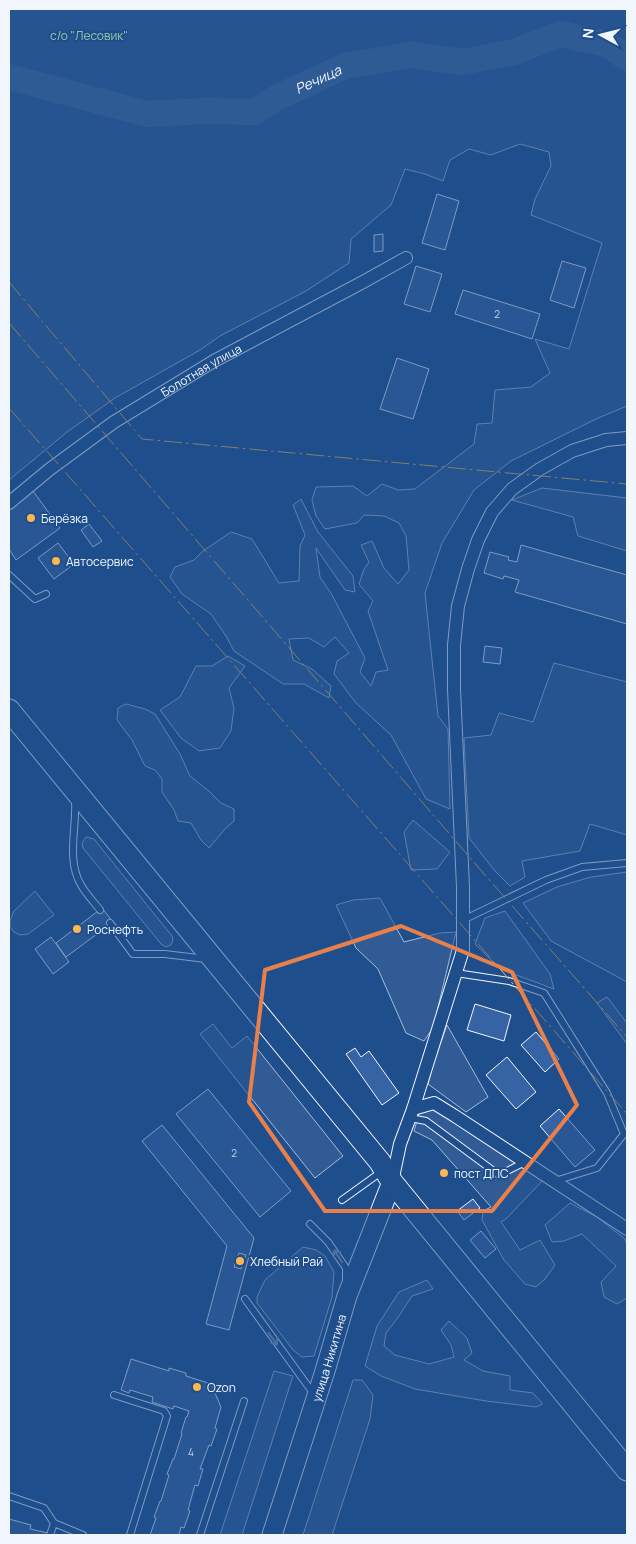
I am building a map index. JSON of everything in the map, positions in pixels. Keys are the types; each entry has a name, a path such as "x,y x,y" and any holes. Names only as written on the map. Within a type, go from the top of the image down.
{"highway":[{"path":"9,710 627,1470"}],"main road":[{"name":"улица Никитина","path":"272,1535 347,1296 371,1233 389,1176"}],"street":[{"name":"Болотная улица","path":"9,503 50,469 114,422 214,361 406,258"},
{"path":"389,1176 411,1114 463,950 463,887 454,689 454,645 458,606 476,547 492,512 512,489 540,469 572,451 606,440 627,438"},
{"path":"411,1114 434,1103 627,1229"}],"lane":[{"path":"9,576 35,599 46,594"},
{"path":"75,792 74,864 80,884 100,910"},
{"path":"463,920 546,880 582,867 627,863"},
{"path":"110,924 133,954 165,954 214,960"},
{"path":"456,973 509,981 544,993 607,1094 624,1134 597,1168 553,1181"},
{"path":"411,1114 426,1121 499,1175 525,1162"},
{"path":"342,1200 389,1176"},
{"path":"310,1224 328,1242 346,1268 347,1296"},
{"path":"244,1299 316,1397"},
{"path":"114,1395 164,1411 167,1416 130,1535"},
{"path":"200,1535 244,1401"},
{"path":"9,1496 44,1508 54,1522 83,1535"},
{"path":"50,1535 54,1522"}],"highlighted area":[{"path":"401,926 512,972 577,1105 492,1211 325,1211 249,1102 265,970"}],"shaded area":[{"path":"9,9 627,9 627,406 596,419 511,461 474,490 442,543 425,593 438,716 448,729 450,809 426,799 391,735 356,703 334,674 337,661 349,653 335,637 324,647 309,638 289,639 293,660 312,669 331,686 329,698 304,684 283,684 234,651 211,614 182,594 170,577 175,567 194,560 203,551 231,532 252,539 279,583 299,581 300,546 305,535 293,505 301,499 318,532 353,576 355,592 345,590 316,548 320,577 332,595 365,658 360,672 371,686 376,672 388,670 368,611 373,601 359,584 364,569 369,562 361,545 372,541 384,568 398,584 409,570 406,536 399,523 384,516 364,515 357,523 325,529 316,516 312,500 316,487 353,486 367,496 382,484 398,490 415,489 474,444 477,424 492,423 495,390 531,387 550,373 535,339 569,349 602,243 531,215 535,199 551,166 549,152 520,144 491,155 469,149 450,160 443,181 405,169 391,205 351,239 349,263 306,291 220,336 200,350 115,398 67,432 9,480"},
{"path":"542,488 627,498 627,551 578,536 573,517 512,500"},
{"path":"228,656 245,666 229,688 234,708 231,731 220,748 199,751 181,738 160,710 180,697 196,666 212,666"},
{"path":"554,663 627,682 627,835 590,824 580,851 522,861 525,877 510,886 495,871 469,838 464,738 491,735 499,713 533,722"},
{"path":"126,704 155,714 180,754 190,776 221,803 234,809 234,821 209,848 201,840 191,823 178,821 174,810 162,792 162,779 155,770 145,766 132,740 117,720 118,708"},
{"path":"413,820 450,852 437,869 411,870 404,832"},
{"path":"86,837 94,839 172,936 171,945 166,947 161,944 83,848 82,843"},
{"path":"627,872 627,982 551,941 523,903 557,887 591,877"},
{"path":"35,891 54,915 28,934 20,935 10,927 10,920 14,911"},
{"path":"380,898 404,942 440,933 456,932 433,1028 424,1041 406,1033 378,969 356,948 336,905 353,900"},
{"path":"505,911 550,974 554,989 500,969 475,944 485,918"},
{"path":"607,997 627,1023 627,1044 597,1003"},
{"path":"213,1024 232,1048 247,1036 343,1156 315,1178 200,1034"},
{"path":"447,1025 488,1097 466,1112 428,1084"},
{"path":"434,1103 546,1177 501,1222 520,1250 540,1240 555,1265 545,1279 536,1287 525,1284 504,1260 482,1220 483,1211 491,1207 432,1140 414,1131 421,1107"},
{"path":"570,1203 597,1217 625,1239 627,1244 627,1298 617,1304 604,1297 601,1282 616,1266 582,1234 564,1241 552,1242 545,1225"},
{"path":"303,1247 316,1250 325,1256 334,1272 332,1297 314,1356 302,1357 293,1350 257,1303 257,1297 265,1280"},
{"path":"427,1280 433,1289 412,1296 386,1333 384,1346 395,1355 429,1364 454,1357 451,1345 441,1330 449,1321 467,1338 472,1353 464,1360 483,1371 510,1376 510,1390 533,1393 543,1404 536,1407 415,1389 381,1376 365,1366 377,1326 399,1292"},
{"path":"274,1371 293,1376 242,1535 220,1535"},
{"path":"353,1380 362,1380 373,1395 370,1419 332,1535 303,1535"}],"building":[{"path":"437,194 459,201 445,250 422,243"},
{"path":"383,234 383,251 374,252 374,235"},
{"path":"562,261 586,268 574,308 550,300"},
{"path":"416,266 442,274 430,312 404,304"},
{"path":"463,290 540,314 532,339 455,314"},
{"path":"397,358 429,369 413,419 380,409"},
{"name":"Берёзка","path":"33,491 60,528 16,560 9,549 9,508"},
{"path":"89,524 102,541 93,547 81,530"},
{"name":"Автосервис","path":"58,543 74,564 54,579 38,558"},
{"path":"521,545 627,575 627,624 515,592 519,580 504,576 503,579 484,573 490,552 509,557 508,560 517,562"},
{"path":"485,646 502,648 500,664 483,662"},
{"path":"102,908 113,922 66,957 56,943"},
{"path":"51,937 69,962 53,974 35,949"},
{"path":"475,1004 511,1015 504,1041 467,1030"},
{"path":"536,1032 559,1059 545,1072 521,1045"},
{"path":"355,1048 361,1057 369,1051 399,1093 382,1105 346,1054"},
{"path":"507,1057 536,1092 516,1109 486,1075"},
{"path":"208,1089 291,1191 260,1217 176,1114"},
{"path":"559,1109 595,1150 575,1167 540,1126"},
{"path":"162,1125 254,1238 229,1330 206,1324 227,1246 142,1141"},
{"path":"473,1199 480,1208 464,1220 457,1211"},
{"path":"481,1231 496,1249 485,1258 470,1240"},
{"name":"Хлебный Рай","path":"239,1253 246,1255 241,1269 234,1267"},
{"path":"131,1359 169,1371 169,1368 186,1373 186,1376 211,1384 221,1407 215,1428 217,1429 200,1469 203,1469 198,1486 195,1485 188,1510 190,1511 184,1528 181,1527 179,1535 150,1535 156,1518 154,1517 169,1475 167,1474 174,1459 189,1411 174,1406 173,1409 152,1402 153,1397 130,1390 129,1393 121,1390"},
{"path":"9,1519 31,1525 30,1529 48,1533 47,1535 9,1535"}],"waterway":[{"name":"Речица","path":"9,77 147,114 206,111 254,112 278,97 345,66 411,55 463,62 514,52 560,34 606,44 627,58"}],"power":[{"path":"9,282 142,439 627,484"},
{"path":"9,323 627,1037"},
{"path":"9,408 627,1114"}],"place":[{"name":"Берёзка","path":"31,518"},
{"name":"Автосервис","path":"56,561"},
{"name":"Роснефть","path":"77,929"},
{"name":"пост ДПС","path":"444,1173"},
{"name":"Хлебный Рай","path":"240,1261"},
{"name":"Ozon","path":"197,1387"}],"park label":[{"name":"с/о \"Лесовик\"","path":"89,35"}]}
